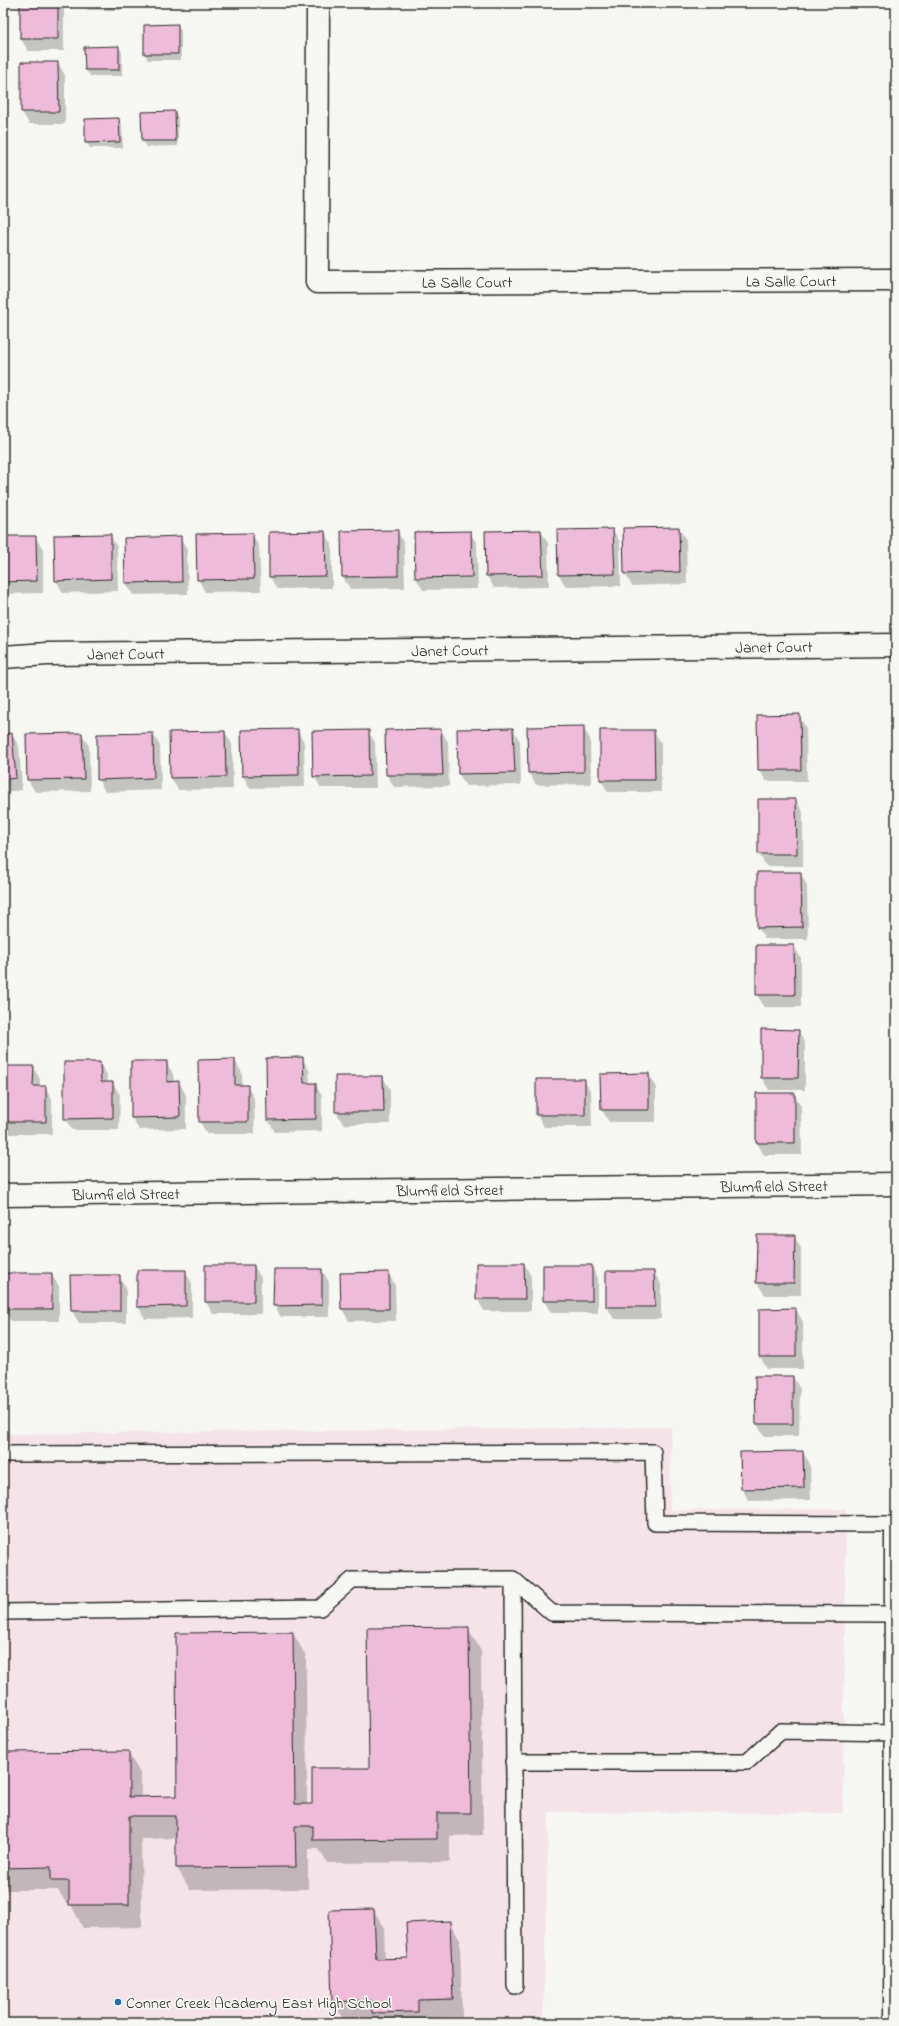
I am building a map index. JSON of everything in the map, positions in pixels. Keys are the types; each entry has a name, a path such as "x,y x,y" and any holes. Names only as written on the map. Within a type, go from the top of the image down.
{"street":[{"name":"La Salle Court","path":"318,3 317,282 896,280"},
{"name":"Janet Court","path":"3,656 47,654 896,645"},
{"name":"Blumfield Street","path":"3,1195 896,1184"},
{"path":"894,2023 896,1531"}],"lane":[{"path":"3,1454 653,1452 655,1523 896,1524"},
{"path":"3,1612 320,1608 352,1580 513,1579 552,1613 896,1614"},
{"path":"513,1579 515,1986"},
{"path":"513,1762 747,1762 781,1731 896,1733"}],"shaded area":[{"path":"671,1427 670,1510 846,1509 843,1813 549,1812 543,2023 3,2023 3,1434"}],"building":[{"path":"20,3 58,3 58,39 20,39"},
{"path":"84,3 118,3 118,5 84,5"},
{"path":"178,24 178,54 144,54 144,25"},
{"path":"119,46 119,70 85,70 84,47"},
{"path":"21,62 58,62 59,112 21,112"},
{"path":"175,111 176,141 142,141 141,112"},
{"path":"119,118 120,142 85,143 85,119"},
{"path":"679,527 680,572 624,574 623,528"},
{"path":"613,529 615,574 558,575 557,530"},
{"path":"398,530 398,576 342,577 341,531"},
{"path":"541,530 543,575 486,576 485,531"},
{"path":"325,531 326,576 269,577 269,532"},
{"path":"471,531 472,577 415,578 414,532"},
{"path":"253,533 254,579 197,580 196,534"},
{"path":"111,534 111,579 55,581 54,535"},
{"path":"3,536 36,536 37,581 3,582"},
{"path":"181,536 182,582 125,583 124,538"},
{"path":"800,714 801,770 758,770 757,715"},
{"path":"584,726 584,772 528,773 527,727"},
{"path":"513,728 515,773 458,774 457,729"},
{"path":"298,729 299,775 242,776 241,730"},
{"path":"441,729 443,775 386,775 385,730"},
{"path":"369,730 370,776 313,777 312,731"},
{"path":"600,730 654,730 655,780 600,780"},
{"path":"225,731 226,777 170,778 169,732"},
{"path":"12,733 16,778 3,780 3,734"},
{"path":"82,733 84,779 27,780 26,734"},
{"path":"153,733 154,778 97,780 97,734"},
{"path":"758,799 796,799 797,854 758,854"},
{"path":"757,872 801,872 802,927 757,928"},
{"path":"756,945 794,945 795,995 756,995"},
{"path":"761,1029 799,1030 798,1078 761,1078"},
{"path":"303,1057 304,1083 316,1083 316,1119 267,1120 266,1058"},
{"path":"235,1059 235,1085 248,1085 248,1122 199,1122 198,1060"},
{"path":"131,1061 167,1061 167,1082 179,1081 180,1117 131,1118"},
{"path":"64,1062 100,1062 101,1082 113,1082 113,1118 64,1119"},
{"path":"3,1066 34,1066 33,1086 46,1086 46,1122 3,1122"},
{"path":"649,1073 649,1110 601,1110 600,1074"},
{"path":"335,1076 383,1076 384,1112 335,1112"},
{"path":"536,1079 585,1079 585,1115 536,1115"},
{"path":"756,1093 795,1093 795,1143 756,1143"},
{"path":"757,1235 795,1235 794,1283 756,1283"},
{"path":"476,1263 524,1263 525,1299 476,1299"},
{"path":"205,1265 254,1265 254,1302 205,1302"},
{"path":"543,1265 592,1265 592,1301 543,1301"},
{"path":"274,1269 322,1269 322,1305 273,1306"},
{"path":"137,1270 186,1270 186,1306 137,1307"},
{"path":"606,1271 654,1271 655,1307 606,1307"},
{"path":"389,1272 389,1309 341,1309 340,1273"},
{"path":"3,1273 52,1273 52,1309 3,1309"},
{"path":"70,1275 120,1275 120,1311 71,1311"},
{"path":"796,1308 796,1357 759,1357 759,1309"},
{"path":"755,1376 793,1376 793,1424 756,1424"},
{"path":"803,1451 804,1488 741,1489 740,1452"},
{"path":"469,1627 471,1813 437,1813 437,1839 313,1840 313,1826 295,1826 296,1867 176,1868 176,1816 129,1816 129,1905 69,1905 69,1881 51,1881 51,1867 3,1868 3,1752 129,1751 129,1797 177,1796 176,1633 293,1632 295,1804 312,1804 312,1768 369,1768 367,1628"},
{"path":"374,1909 376,1959 408,1958 406,1923 450,1921 453,1999 418,2000 418,2012 372,2013 371,2000 332,2002 329,1910"}],"place":[{"name":"Conner Creek Academy East High School","path":"118,2002"}]}
